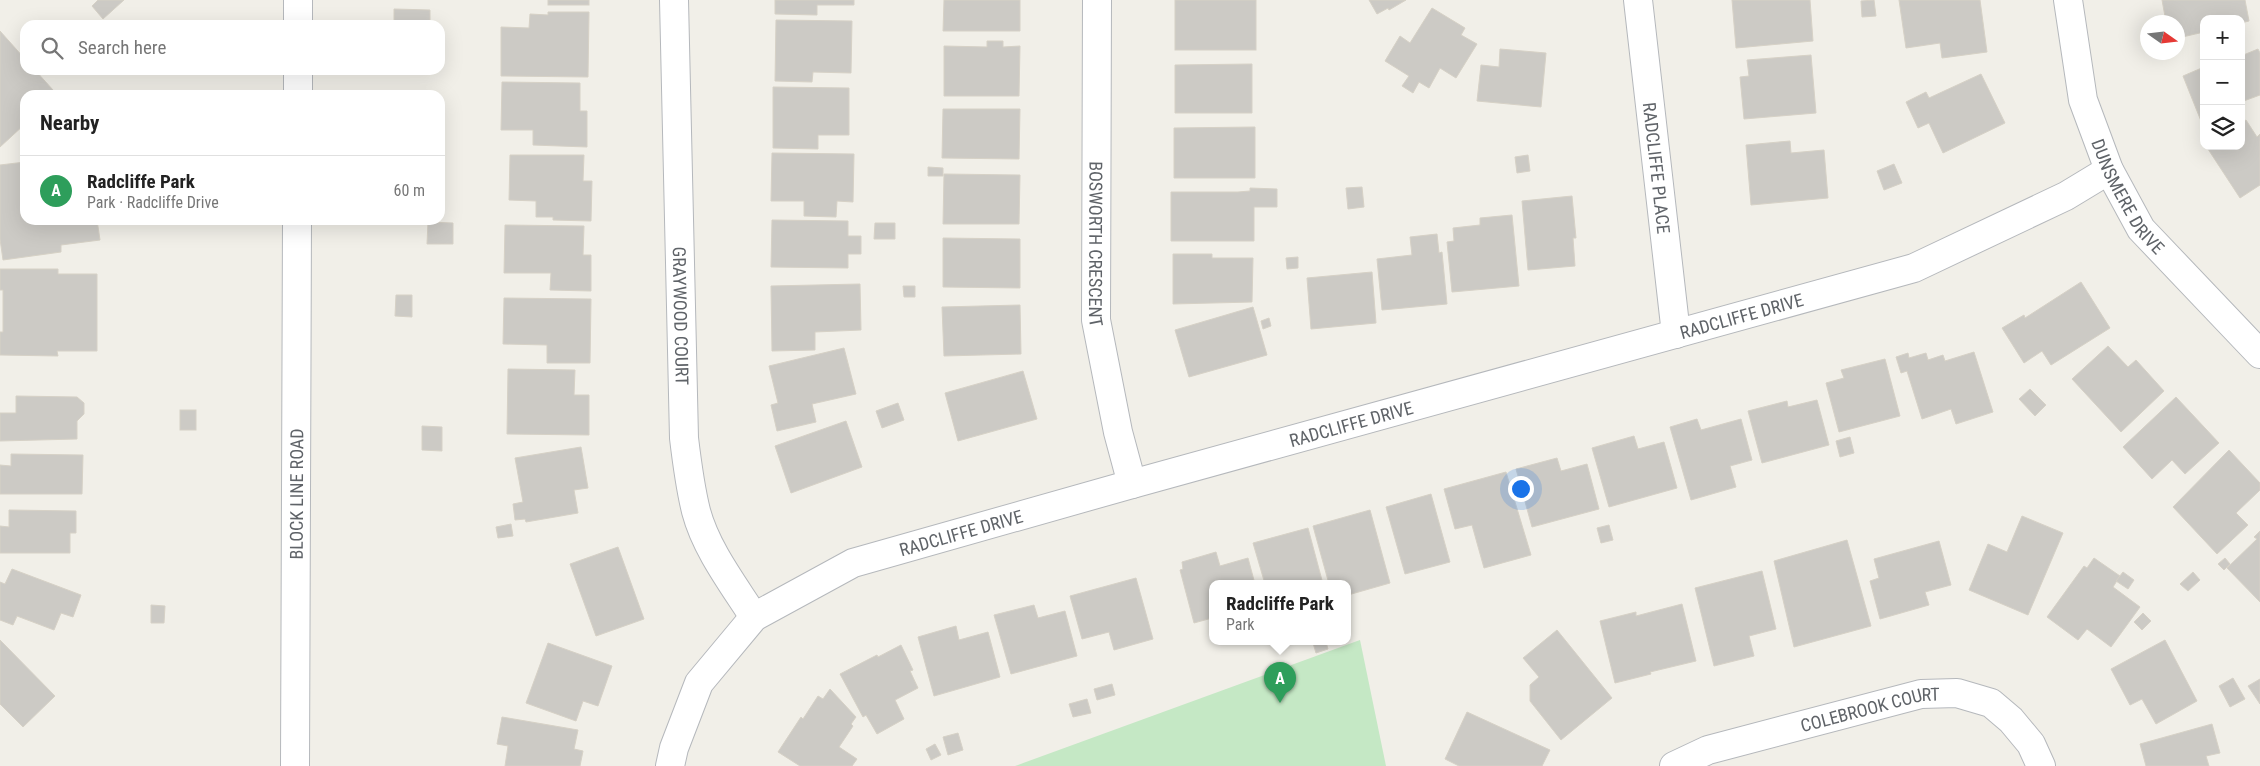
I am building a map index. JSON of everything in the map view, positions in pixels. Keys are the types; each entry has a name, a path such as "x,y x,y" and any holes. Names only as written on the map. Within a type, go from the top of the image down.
{"street":[{"path":"298,0 298,20"},
{"name":"GRAYWOOD COURT","path":"674,0 684,438 689,477 697,513 712,547 726,574 754,617"},
{"name":"BOSWORTH CRESCENT","path":"1098,0 1096,320 1118,432 1132,484"},
{"name":"RADCLIFFE PLACE","path":"1638,0 1676,334"},
{"name":"DUNSMERE DRIVE","path":"2068,0 2083,100 2109,170 2141,229 2260,354"},
{"path":"298,75 298,90"},
{"name":"RADCLIFFE DRIVE","path":"670,766 674,748 699,683 754,617 853,563 1914,268 2066,196 2109,170"},
{"name":"BLOCK LINE ROAD","path":"295,766 297,225"},
{"name":"COLEBROOK COURT","path":"1674,766 1708,750 1921,694 1958,693 1992,703 2011,720 2032,744 2041,766"}],"green space":[{"path":"1360,640 1386,766 1015,766 1346,645 1351,645"}],"building":[{"path":"98,0 124,0 103,19 92,6"},
{"path":"548,0 589,0 589,5 548,5"},
{"path":"775,0 854,0 854,5 817,5 817,15 775,14"},
{"path":"944,0 1020,0 1020,31 943,31"},
{"path":"1175,0 1256,0 1256,50 1175,50"},
{"path":"1369,0 1406,0 1389,10 1388,8 1377,14"},
{"path":"1732,0 1810,0 1813,41 1736,48"},
{"path":"1874,0 1876,16 1862,17 1861,1"},
{"path":"1899,0 1980,0 1987,52 1942,58 1940,43 1906,48"},
{"path":"2162,0 2245,0 2249,21 2245,22 2245,15 2200,15 2200,33 2185,36 2185,15 2165,15"},
{"path":"1432,8 1465,28 1461,35 1477,44 1456,78 1440,68 1429,88 1419,82 1413,93 1402,86 1409,76 1385,61 1400,36 1410,43"},
{"path":"394,9 430,10 430,20 394,20"},
{"path":"548,12 589,12 588,77 501,76 501,27 529,28 530,14 548,15"},
{"path":"776,20 852,21 851,73 813,72 812,82 775,81"},
{"path":"0,31 20,53 20,75 40,75 53,90 20,90 20,129 0,147"},
{"path":"987,41 1003,41 1003,47 1020,46 1019,96 944,96 944,46 987,47"},
{"path":"1500,49 1546,53 1541,107 1477,101 1481,65 1499,67"},
{"path":"2258,49 2260,53 2260,95 2245,101 2245,60 2245,54"},
{"path":"1811,55 1816,113 1744,119 1740,77 1749,76 1747,60"},
{"path":"1252,64 1252,113 1175,113 1175,65"},
{"path":"2200,69 2200,118 2183,76"},
{"path":"1981,74 2005,123 1943,153 1929,123 1918,128 1906,102 1926,92 1929,98"},
{"path":"502,82 580,83 580,111 587,111 587,147 533,145 533,130 501,130"},
{"path":"773,87 849,88 849,135 818,135 818,149 773,148"},
{"path":"943,109 1020,109 1019,159 942,158"},
{"path":"2245,121 2257,137 2260,134 2260,185 2240,198 2209,150 2245,150"},
{"path":"1255,127 1255,178 1174,178 1174,128"},
{"path":"1790,141 1791,153 1824,150 1828,198 1751,205 1746,145"},
{"path":"772,153 854,154 853,202 837,201 836,217 804,216 804,201 771,201"},
{"path":"510,155 584,155 583,181 592,181 591,221 553,220 553,217 536,217 536,201 509,200"},
{"path":"1528,155 1530,171 1517,173 1515,157"},
{"path":"20,163 20,225 98,225 100,240 61,245 61,252 3,260 0,239 0,165"},
{"path":"1894,164 1902,183 1884,190 1877,171"},
{"path":"928,167 943,168 943,176 928,176"},
{"path":"944,174 1020,175 1019,224 943,224"},
{"path":"1362,187 1364,207 1348,209 1346,188"},
{"path":"1250,188 1277,189 1277,207 1254,207 1254,241 1171,241 1171,192 1238,192 1250,191"},
{"path":"1572,196 1576,238 1573,238 1575,266 1528,270 1522,201"},
{"path":"1512,215 1519,286 1452,292 1447,242 1454,241 1453,228 1480,225 1480,218"},
{"path":"772,220 848,221 848,236 861,236 861,254 848,254 848,268 771,267"},
{"path":"453,223 453,244 427,244 428,225"},
{"path":"875,223 895,223 895,239 874,239"},
{"path":"505,225 584,226 583,255 591,255 591,291 550,290 551,273 504,273"},
{"path":"1437,234 1439,253 1442,252 1447,304 1382,310 1377,259 1412,255 1410,237"},
{"path":"943,238 1020,239 1020,288 943,287"},
{"path":"1173,254 1212,254 1212,258 1253,258 1252,302 1173,304"},
{"path":"1298,257 1298,268 1287,269 1286,258"},
{"path":"0,269 58,269 58,274 97,274 97,351 57,351 58,356 0,355 0,332 3,332 3,290 0,290"},
{"path":"1372,272 1376,323 1311,329 1307,278"},
{"path":"2081,282 2110,328 2051,365 2042,351 2024,363 2002,328 2024,315 2025,318"},
{"path":"860,284 861,330 815,332 815,350 772,351 771,286"},
{"path":"903,286 915,286 915,297 904,297"},
{"path":"396,295 412,295 412,317 395,316"},
{"path":"504,298 591,299 590,363 547,363 547,345 503,344"},
{"path":"1020,305 1021,354 944,356 942,307"},
{"path":"1253,307 1267,355 1189,377 1175,330"},
{"path":"1269,318 1271,326 1263,329 1261,321"},
{"path":"2108,346 2128,367 2136,360 2164,391 2121,432 2072,379"},
{"path":"844,348 856,394 812,404 816,422 777,431 771,405 778,403 769,366"},
{"path":"1974,352 1993,412 1956,424 1951,409 1922,419 1907,371 1901,373 1896,357 1908,353 1909,358 1926,353 1928,360 1943,355 1945,361"},
{"path":"1885,359 1900,416 1839,432 1826,383 1844,378 1841,370"},
{"path":"508,369 575,370 574,395 589,395 589,435 507,434"},
{"path":"1023,371 1037,419 958,441 945,393"},
{"path":"2030,389 2046,405 2035,416 2019,399"},
{"path":"16,396 77,397 84,403 84,414 77,421 77,439 0,441 0,413 16,413"},
{"path":"2176,397 2219,443 2185,474 2172,460 2152,479 2123,447"},
{"path":"1817,400 1829,445 1762,463 1748,411 1787,401 1788,407"},
{"path":"898,403 904,420 882,428 876,411"},
{"path":"180,410 196,410 196,430 180,430"},
{"path":"1697,419 1701,430 1741,419 1752,460 1730,466 1736,487 1691,500 1670,427"},
{"path":"846,421 862,467 791,493 775,446"},
{"path":"422,426 442,427 442,451 422,450"},
{"path":"1634,436 1638,449 1664,442 1677,488 1609,507 1592,448"},
{"path":"1850,437 1854,453 1840,457 1836,441"},
{"path":"581,447 588,488 574,490 578,513 526,522 525,519 515,520 513,504 523,502 515,458"},
{"path":"2229,450 2260,483 2260,490 2236,513 2248,525 2217,554 2173,507"},
{"path":"11,454 83,455 82,494 0,494 0,465 11,466"},
{"path":"1557,458 1561,471 1587,464 1599,509 1532,527 1516,469"},
{"path":"1506,472 1531,555 1484,568 1472,525 1455,529 1444,489"},
{"path":"1431,494 1450,562 1405,574 1386,507"},
{"path":"9,510 76,511 76,533 70,533 70,553 0,553 0,526 9,527"},
{"path":"1370,510 1390,583 1351,594 1351,580 1328,580 1313,526"},
{"path":"2022,516 2063,533 2028,615 1969,590 1988,544 2007,552"},
{"path":"511,524 513,536 498,538 496,527"},
{"path":"1609,525 1613,540 1601,543 1597,528"},
{"path":"1308,528 1322,580 1264,580 1253,543"},
{"path":"2260,531 2260,602 2227,568 2257,539 2254,537"},
{"path":"1847,540 1871,626 1794,647 1774,561"},
{"path":"1939,541 1951,585 1925,592 1929,605 1880,619 1870,581 1879,578 1874,559"},
{"path":"618,547 644,619 596,636 570,564"},
{"path":"1216,552 1220,566 1248,558 1254,580 1209,580 1209,619 1194,623 1180,570 1183,569 1182,562"},
{"path":"2094,558 2120,576 2113,587 2140,607 2111,647 2087,629 2078,640 2047,617 2084,566 2087,568"},
{"path":"2225,558 2230,564 2224,570 2218,564"},
{"path":"12,569 81,595 73,617 61,613 54,630 17,616 13,625 0,620 0,582 5,584"},
{"path":"1762,571 1776,629 1749,636 1754,656 1714,666 1695,588"},
{"path":"2123,572 2134,580 2128,589 2116,581"},
{"path":"2193,572 2200,580 2188,591 2180,584"},
{"path":"1136,578 1153,639 1114,650 1109,632 1082,639 1070,596"},
{"path":"1682,604 1696,661 1615,683 1600,621 1636,612 1636,616"},
{"path":"151,605 165,606 164,623 151,623"},
{"path":"1034,605 1038,618 1065,611 1077,656 1011,674 994,615"},
{"path":"2143,613 2151,621 2142,630 2134,622"},
{"path":"956,626 959,640 988,632 1000,677 934,696 918,637"},
{"path":"1557,630 1612,698 1561,740 1530,701 1530,685 1539,677 1523,658"},
{"path":"0,640 55,696 23,727 0,704"},
{"path":"2165,640 2197,701 2156,724 2142,699 2130,705 2111,669"},
{"path":"548,643 612,666 598,706 583,701 576,721 526,703"},
{"path":"901,645 913,670 910,671 918,688 895,700 904,719 877,734 866,715 863,717 840,674"},
{"path":"1314,645 1327,645 1328,649 1316,653"},
{"path":"2233,678 2245,699 2230,707 2219,686"},
{"path":"2260,679 2260,704 2248,686"},
{"path":"1112,684 1115,695 1097,700 1094,689"},
{"path":"830,689 856,717 851,724 853,726 839,747 857,759 852,766 800,766 778,752 801,717 803,719 818,696 823,699"},
{"path":"1087,699 1091,713 1073,717 1069,704"},
{"path":"1467,712 1550,750 1542,766 1459,766 1445,759"},
{"path":"502,717 578,730 574,749 583,751 580,766 505,766 508,746 497,744"},
{"path":"2212,724 2220,753 2206,756 2209,766 2146,766 2140,744"},
{"path":"958,733 963,750 948,755 943,737"},
{"path":"935,744 941,755 931,760 926,749"}],"place":[{"name":"Radcliffe Park","path":"1280,703"}]}
